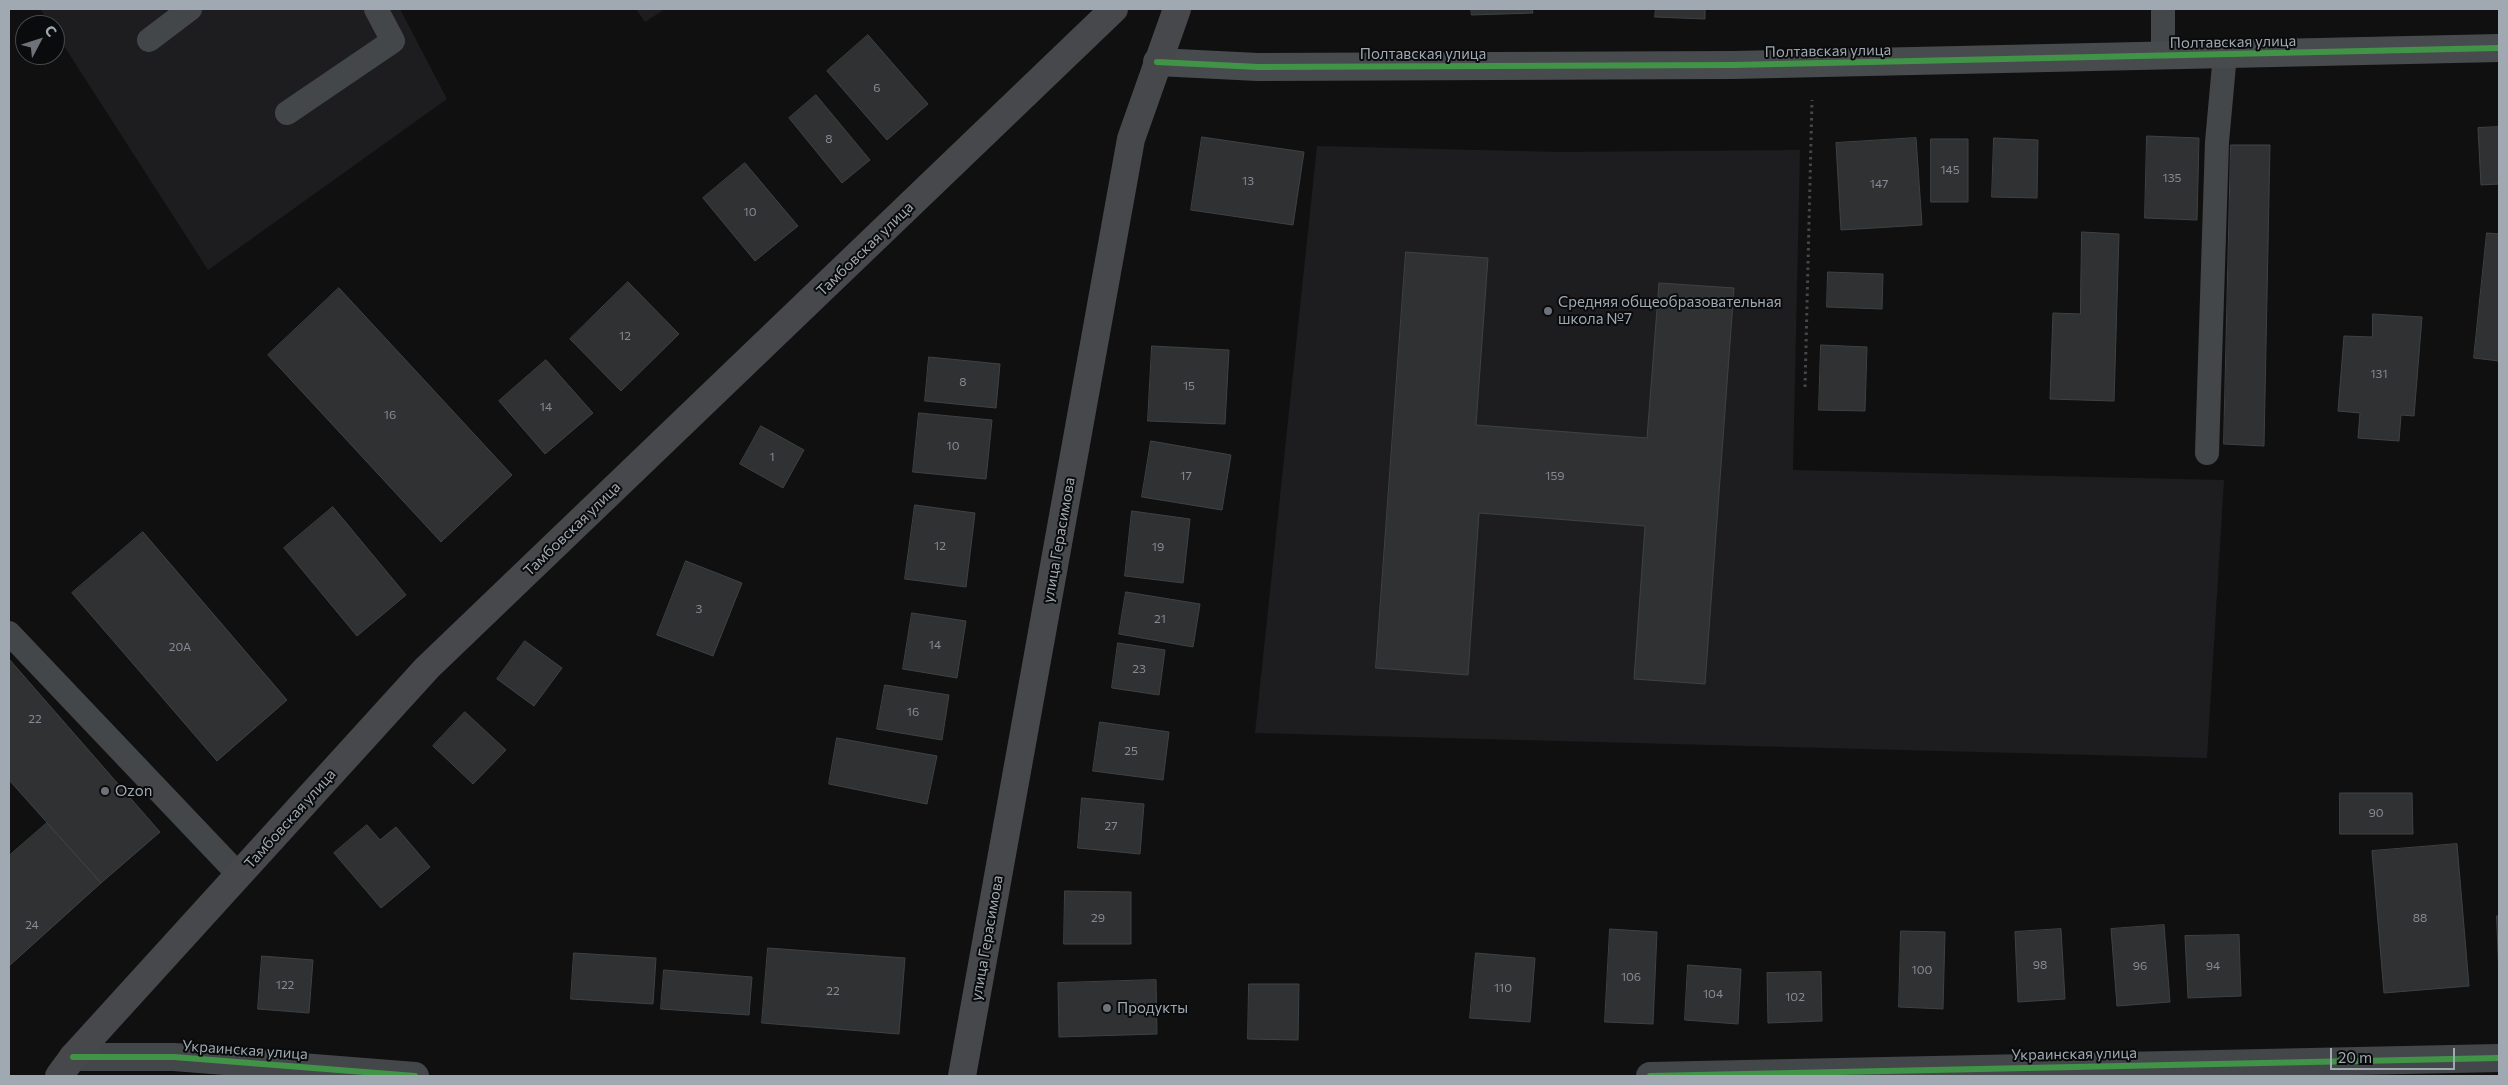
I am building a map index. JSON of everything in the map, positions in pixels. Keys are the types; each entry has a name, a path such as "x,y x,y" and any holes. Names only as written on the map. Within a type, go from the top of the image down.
{"main road":[{"name":"Тамбовская улица","path":"66,1067 427,668 1114,9"},
{"name":"улица Герасимова","path":"962,1076 1131,139 1177,9"}],"street":[{"name":"Полтавская улица","path":"1157,62 1258,67 1813,63 2499,48"},
{"name":"Украинская улица","path":"66,1067 174,1057 415,1076"},
{"name":"Украинская улица","path":"1650,1076 2499,1058"}],"lane":[{"path":"148,40 190,9"},
{"path":"287,113 393,41 376,9"},
{"path":"2163,9 2164,56"},
{"path":"2206,454 2217,142 2225,54"},
{"path":"9,633 239,875"}],"path":[{"path":"1806,386 1813,63"}],"shaded area":[{"path":"40,9 400,9 447,99 208,270 65,48 65,15 44,15"},
{"path":"636,9 665,9 645,22"},
{"name":"Средняя общеобразовательная школа №7","path":"1317,146 1560,152 1800,150 1793,470 2224,480 2207,758 1255,733"}],"building":[{"path":"1471,9 1532,9 1533,13 1472,15"},
{"path":"1656,9 1705,9 1705,19 1655,17"},
{"path":"868,35 928,104 887,140 827,71"},
{"path":"816,95 870,160 842,183 789,118"},
{"path":"2499,127 2499,184 2481,185 2478,128"},
{"path":"2147,136 2199,138 2197,220 2145,218"},
{"path":"1202,137 1304,152 1293,225 1191,210"},
{"path":"1916,138 1922,225 1841,230 1836,143"},
{"path":"1994,138 2038,140 2037,198 1992,197"},
{"path":"1931,139 1968,139 1968,202 1931,202"},
{"path":"2231,145 2270,145 2264,446 2224,444"},
{"path":"745,163 798,226 755,261 703,198"},
{"path":"2082,232 2119,234 2114,401 2050,399 2053,313 2080,314"},
{"path":"2487,233 2499,234 2499,361 2474,358"},
{"path":"1406,252 1488,258 1476,425 1647,438 1659,283 1734,288 1705,684 1634,679 1645,526 1479,513 1468,675 1376,668"},
{"path":"1828,272 1883,274 1882,309 1827,307"},
{"path":"628,282 679,334 621,391 570,339"},
{"path":"339,288 512,475 441,542 268,355"},
{"path":"2373,314 2422,317 2414,416 2401,415 2399,441 2358,438 2360,413 2338,411 2344,336 2372,337"},
{"path":"1821,345 1867,347 1865,411 1819,410"},
{"path":"1152,346 1229,350 1225,424 1148,421"},
{"path":"929,357 1000,364 996,408 925,401"},
{"path":"546,360 593,413 545,454 499,401"},
{"path":"919,413 992,420 986,479 913,472"},
{"path":"761,426 804,450 783,488 740,464"},
{"path":"1151,441 1231,455 1222,510 1142,497"},
{"path":"915,505 975,513 966,587 905,579"},
{"path":"333,507 406,595 357,636 284,548"},
{"path":"1132,511 1190,519 1183,583 1125,576"},
{"path":"143,532 287,700 217,761 72,593"},
{"path":"686,561 742,583 713,656 657,635"},
{"path":"1126,592 1200,604 1193,647 1119,634"},
{"path":"912,613 966,621 957,678 903,669"},
{"path":"525,641 562,668 534,706 497,679"},
{"path":"1118,643 1165,650 1159,695 1112,688"},
{"path":"9,659 160,832 101,883 9,780"},
{"path":"885,685 949,695 942,740 877,729"},
{"path":"465,712 506,750 473,784 433,746"},
{"path":"1100,722 1169,732 1163,780 1093,771"},
{"path":"837,738 937,756 927,804 829,784"},
{"path":"2340,793 2412,793 2413,834 2340,834"},
{"path":"1082,798 1144,804 1140,854 1078,848"},
{"path":"47,823 101,883 9,966 9,856"},
{"path":"367,825 380,840 396,827 430,867 381,908 334,853"},
{"path":"2457,844 2469,986 2384,993 2372,851"},
{"path":"1065,891 1131,892 1131,944 1064,944"},
{"path":"2497,916 2499,916 2499,976"},
{"path":"2164,925 2170,1002 2117,1006 2111,929"},
{"path":"1610,929 1657,932 1653,1024 1605,1022"},
{"path":"2061,929 2065,999 2018,1002 2015,932"},
{"path":"1901,931 1945,932 1943,1009 1899,1007"},
{"path":"2239,935 2241,996 2188,998 2185,936"},
{"path":"768,948 905,958 899,1034 762,1023"},
{"path":"574,953 656,958 653,1004 571,999"},
{"path":"1476,953 1535,958 1530,1022 1470,1018"},
{"path":"262,956 313,960 309,1013 258,1009"},
{"path":"1688,965 1741,969 1738,1024 1685,1020"},
{"path":"664,970 752,977 749,1015 661,1009"},
{"path":"1821,972 1822,1021 1768,1023 1767,973"},
{"name":"Продукты","path":"1156,980 1157,1034 1059,1037 1058,983"},
{"path":"1249,984 1299,984 1298,1040 1248,1039"}],"cycle path":[{"path":"1157,62 1258,67 1733,65 2499,48"},
{"path":"73,1057 174,1057 415,1076"},
{"path":"1650,1076 2499,1058"}],"place":[{"name":"Средняя общеобразовательная школа №7","path":"1548,311"},
{"name":"Ozon","path":"105,791"},
{"name":"Продукты","path":"1107,1008"}]}
